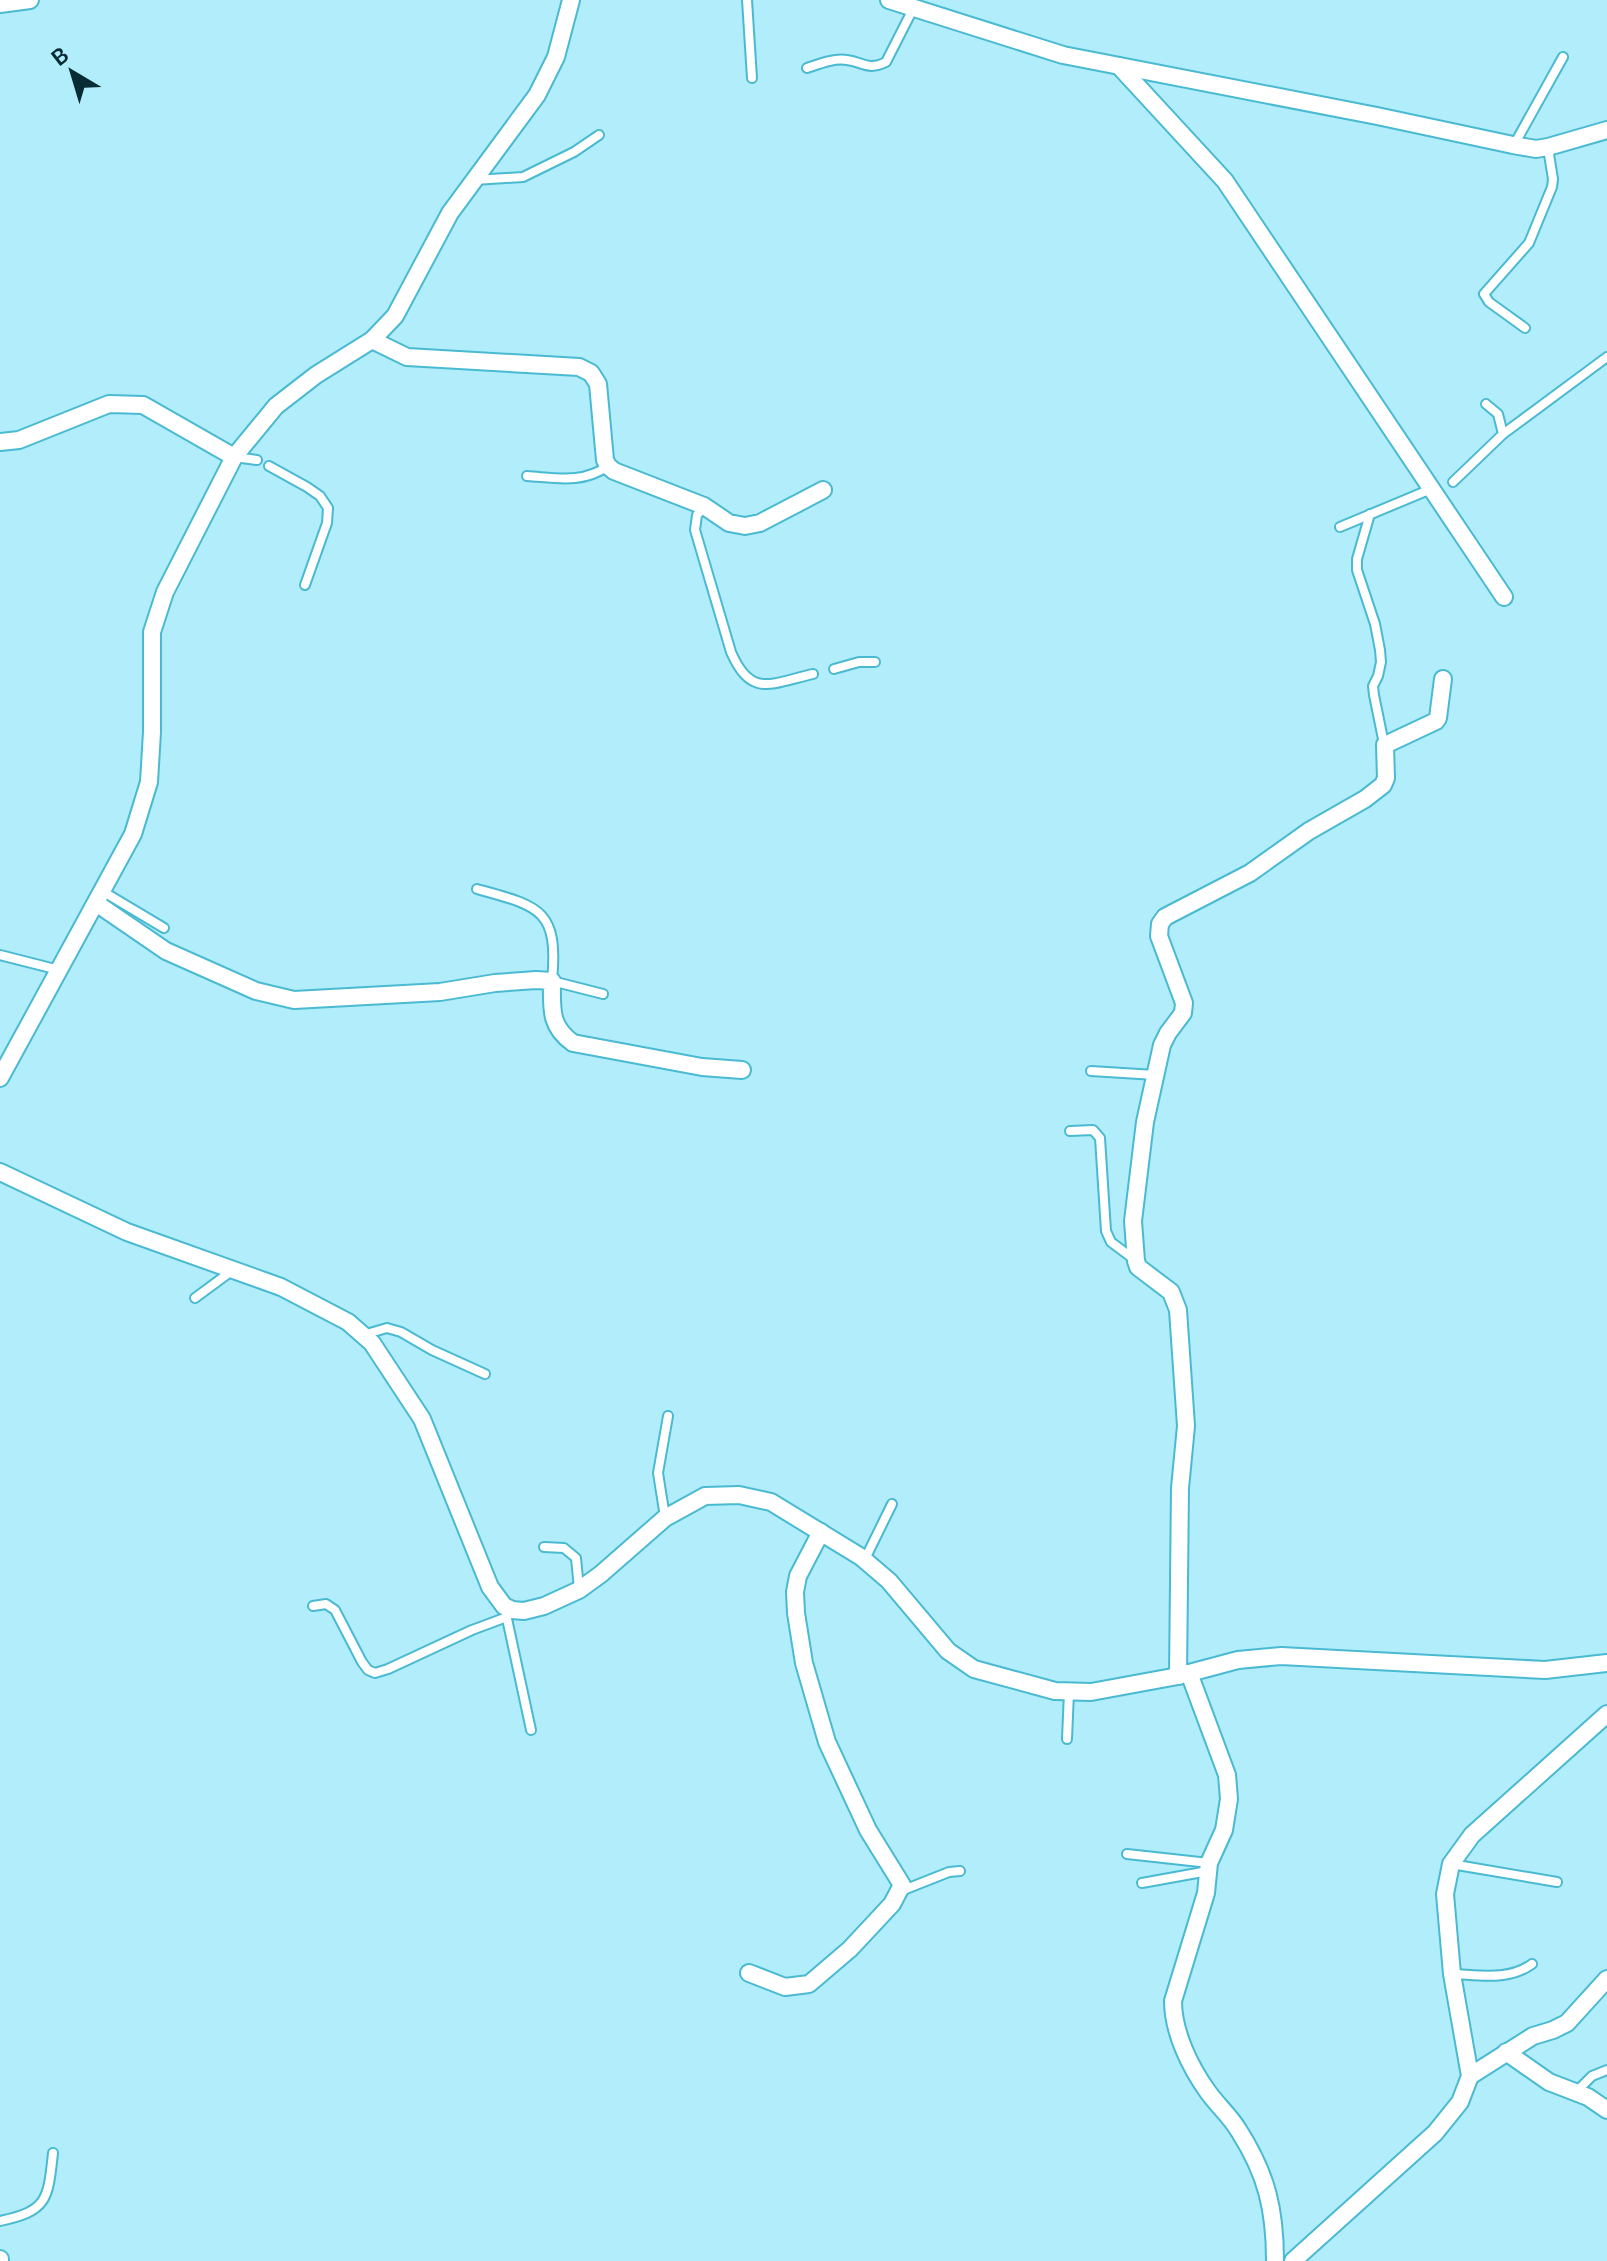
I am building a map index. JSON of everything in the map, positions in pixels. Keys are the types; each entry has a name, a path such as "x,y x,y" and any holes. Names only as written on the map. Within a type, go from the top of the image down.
{"street":[{"path":"7,2 30,0"},
{"path":"0,1078 133,834 149,782 152,632 165,592 234,457 276,406 316,375 372,340 395,316 450,213 537,95 556,57 571,0"},
{"path":"889,0 1063,55 1513,145 1536,149 1607,130"},
{"path":"1119,66 1225,181 1438,492 1504,597"},
{"path":"372,340 407,357 579,367 591,373 598,384 608,466 704,506 729,523 745,526 760,523 823,490"},
{"path":"0,442 19,440 109,404 132,404 143,405 234,457"},
{"path":"1275,2261 1275,2227 1263,2177 1239,2130 1193,2070 1173,2011 1173,2001 1206,1893 1209,1867 1224,1830 1229,1799 1227,1775 1184,1675 1180,1488 1186,1426 1178,1310 1171,1292 1142,1273 1136,1261 1133,1221 1145,1122 1162,1045 1183,1013 1184,1003 1158,930 1162,921 1250,873 1309,831 1379,788 1386,778 1385,745 1436,721 1443,679"},
{"path":"99,897 166,951 256,991 294,1000 440,992 495,983 552,981 555,1026 562,1036 573,1043 702,1067 742,1070"},
{"path":"0,1172 127,1232 281,1287 348,1322 363,1335 372,1343 422,1419 490,1587 505,1611 524,1611 544,1606 579,1590 665,1518 705,1496 739,1495 771,1502 865,1560 889,1581 948,1651 974,1669 1055,1691 1091,1692 1184,1675 1238,1660 1281,1656 1545,1670 1607,1663"},
{"path":"749,1973 785,1987 809,1984 850,1949 900,1892 901,1881 868,1830 827,1742 804,1663 795,1592 798,1576 821,1532"},
{"path":"1296,2260 1435,2133 1460,2102 1470,2076 1452,1974 1445,1894 1451,1864 1472,1835 1607,1714"},
{"path":"1470,2076 1533,2036 1567,2023 1607,1979"},
{"path":"1506,2052 1549,2082 1607,2110"}],"lane":[{"path":"747,0 752,78"},
{"path":"807,68 829,60 879,66 886,62 913,9"},
{"path":"1513,145 1563,57"},
{"path":"473,180 523,177 574,152 599,135"},
{"path":"1525,328 1489,302 1484,294 1529,243 1552,187 1548,147"},
{"path":"1453,482 1503,434 1607,357"},
{"path":"1486,404 1498,414 1503,434"},
{"path":"234,457 257,460"},
{"path":"269,466 320,496 328,508 327,523 305,585"},
{"path":"527,476 578,478 594,475 608,466"},
{"path":"1340,527 1438,492"},
{"path":"704,506 697,515 695,530 737,666 747,679 756,684 813,674"},
{"path":"1370,514 1357,559 1357,570 1380,650 1381,662 1373,686 1385,745"},
{"path":"834,669 859,662 875,662"},
{"path":"477,889 522,901 545,917 553,938 552,981 603,994"},
{"path":"99,897 164,928"},
{"path":"0,955 59,970"},
{"path":"1091,1071 1155,1075"},
{"path":"1070,1131 1093,1130 1100,1138 1106,1231 1111,1242 1136,1261"},
{"path":"195,1298 234,1269"},
{"path":"363,1335 387,1328 401,1332 485,1374"},
{"path":"665,1518 658,1473 668,1416"},
{"path":"865,1560 892,1504"},
{"path":"544,1547 564,1548 576,1558 579,1590"},
{"path":"313,1606 326,1604 335,1610 362,1662 375,1673 472,1630 505,1611 531,1730"},
{"path":"1067,1739 1069,1691"},
{"path":"1127,1854 1209,1867"},
{"path":"1451,1864 1557,1882"},
{"path":"1142,1883 1209,1867"},
{"path":"900,1892 949,1872 960,1871"},
{"path":"1452,1974 1505,1975 1524,1970 1532,1964"},
{"path":"1575,2092 1592,2076 1607,2070"},
{"path":"0,2221 25,2215 45,2198 53,2153"}]}
